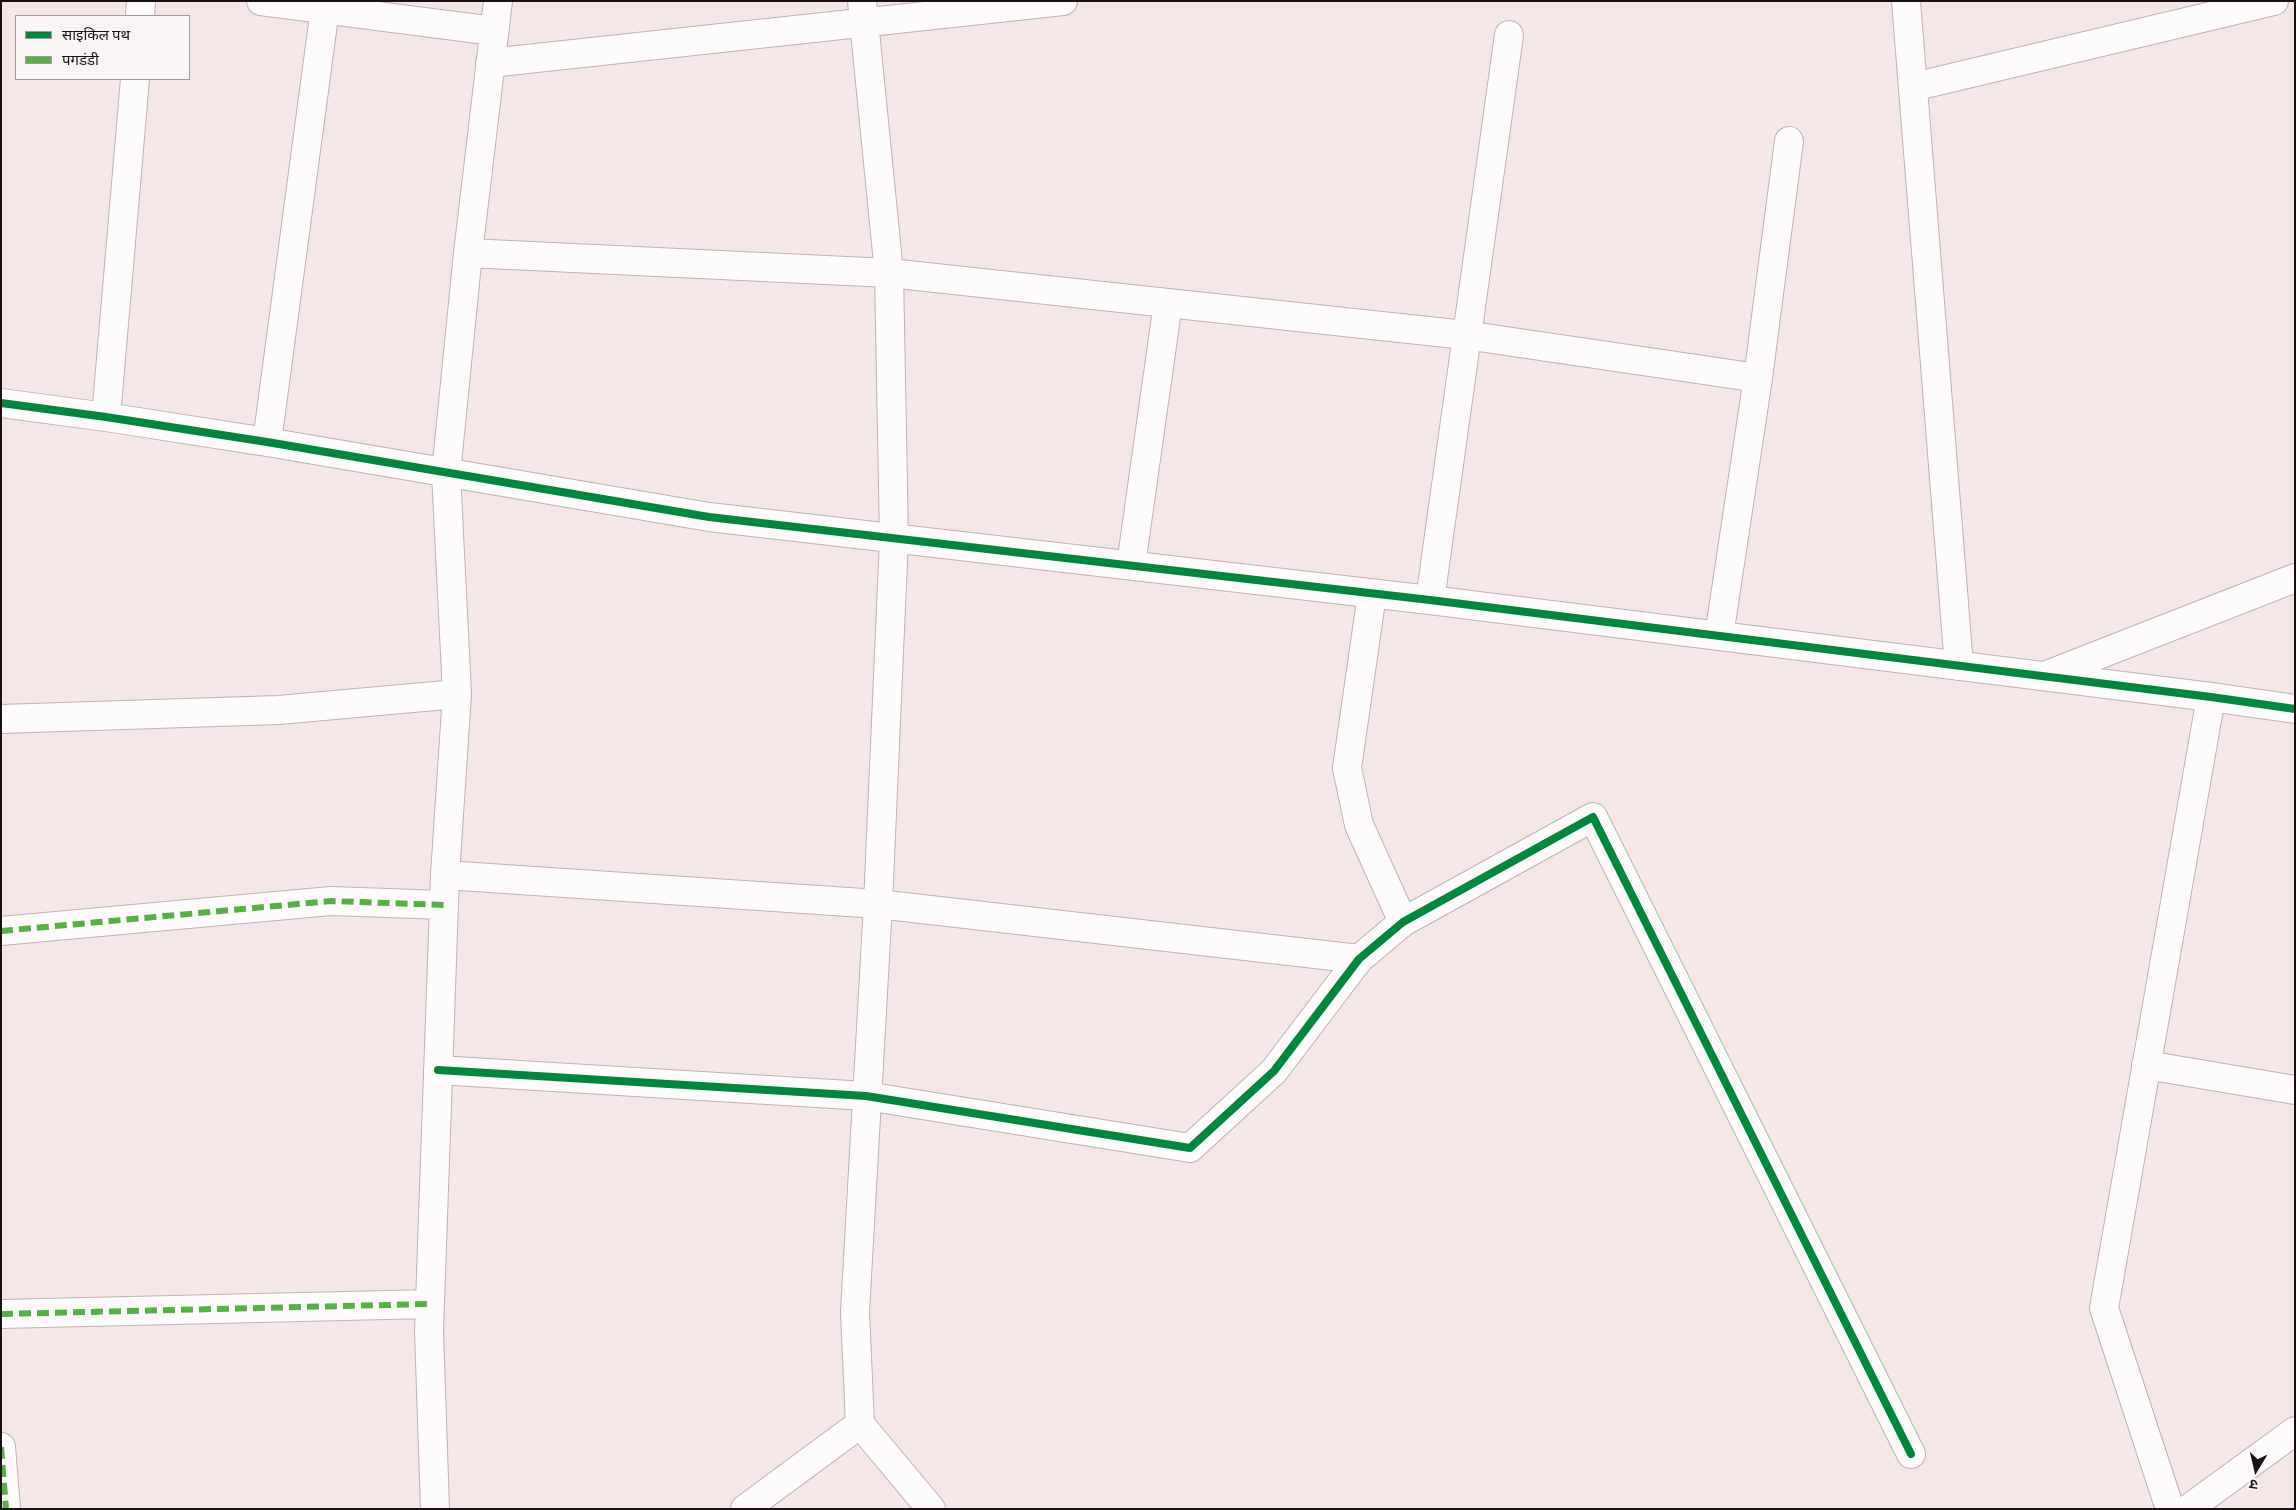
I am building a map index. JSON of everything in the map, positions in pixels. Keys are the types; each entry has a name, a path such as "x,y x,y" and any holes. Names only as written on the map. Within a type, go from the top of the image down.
{"street":[{"path":"140,15 141,1"},
{"path":"261,1 326,5 494,31"},
{"path":"436,1509 430,1304 445,876 457,694 446,473 468,252 498,1"},
{"path":"490,63 863,12 1063,1"},
{"path":"1906,1 1959,666"},
{"path":"1913,87 2274,1"},
{"path":"267,442 326,5"},
{"path":"863,12 888,273 894,539 878,904 855,1312 860,1424 931,1509"},
{"path":"1430,600 1465,335 1509,35"},
{"path":"106,417 135,80"},
{"path":"1719,636 1758,378 1789,141"},
{"path":"468,252 888,273 1465,335 1758,378"},
{"path":"1131,565 1168,303"},
{"path":"1,403 267,442 709,517 1430,600 2295,709"},
{"path":"2044,676 2295,578"},
{"path":"1372,594 1347,768 1359,825 1403,922"},
{"path":"1,719 280,710 457,694"},
{"path":"2170,1509 2104,1308 2211,697"},
{"path":"438,1070 866,1096 1190,1148 1274,1071 1359,959 1403,922 1593,817 1911,1454"},
{"path":"445,876 878,904 1359,959"},
{"path":"1,931 331,902 444,905"},
{"path":"2146,1065 2295,1090"},
{"path":"1,1314 430,1304"},
{"path":"745,1509 860,1424"},
{"path":"2188,1509 2295,1431"},
{"path":"1,1447 6,1509"}],"marked path":[{"path":"1,931 331,901 444,905"},
{"path":"1,1314 430,1304"},
{"path":"1,1447 6,1509"}],"cycle path":[{"path":"1,403 267,442 709,517 1430,600 2295,709"},
{"path":"438,1070 866,1096 1190,1148 1274,1071 1359,959 1403,922 1593,817 1911,1454"}]}
